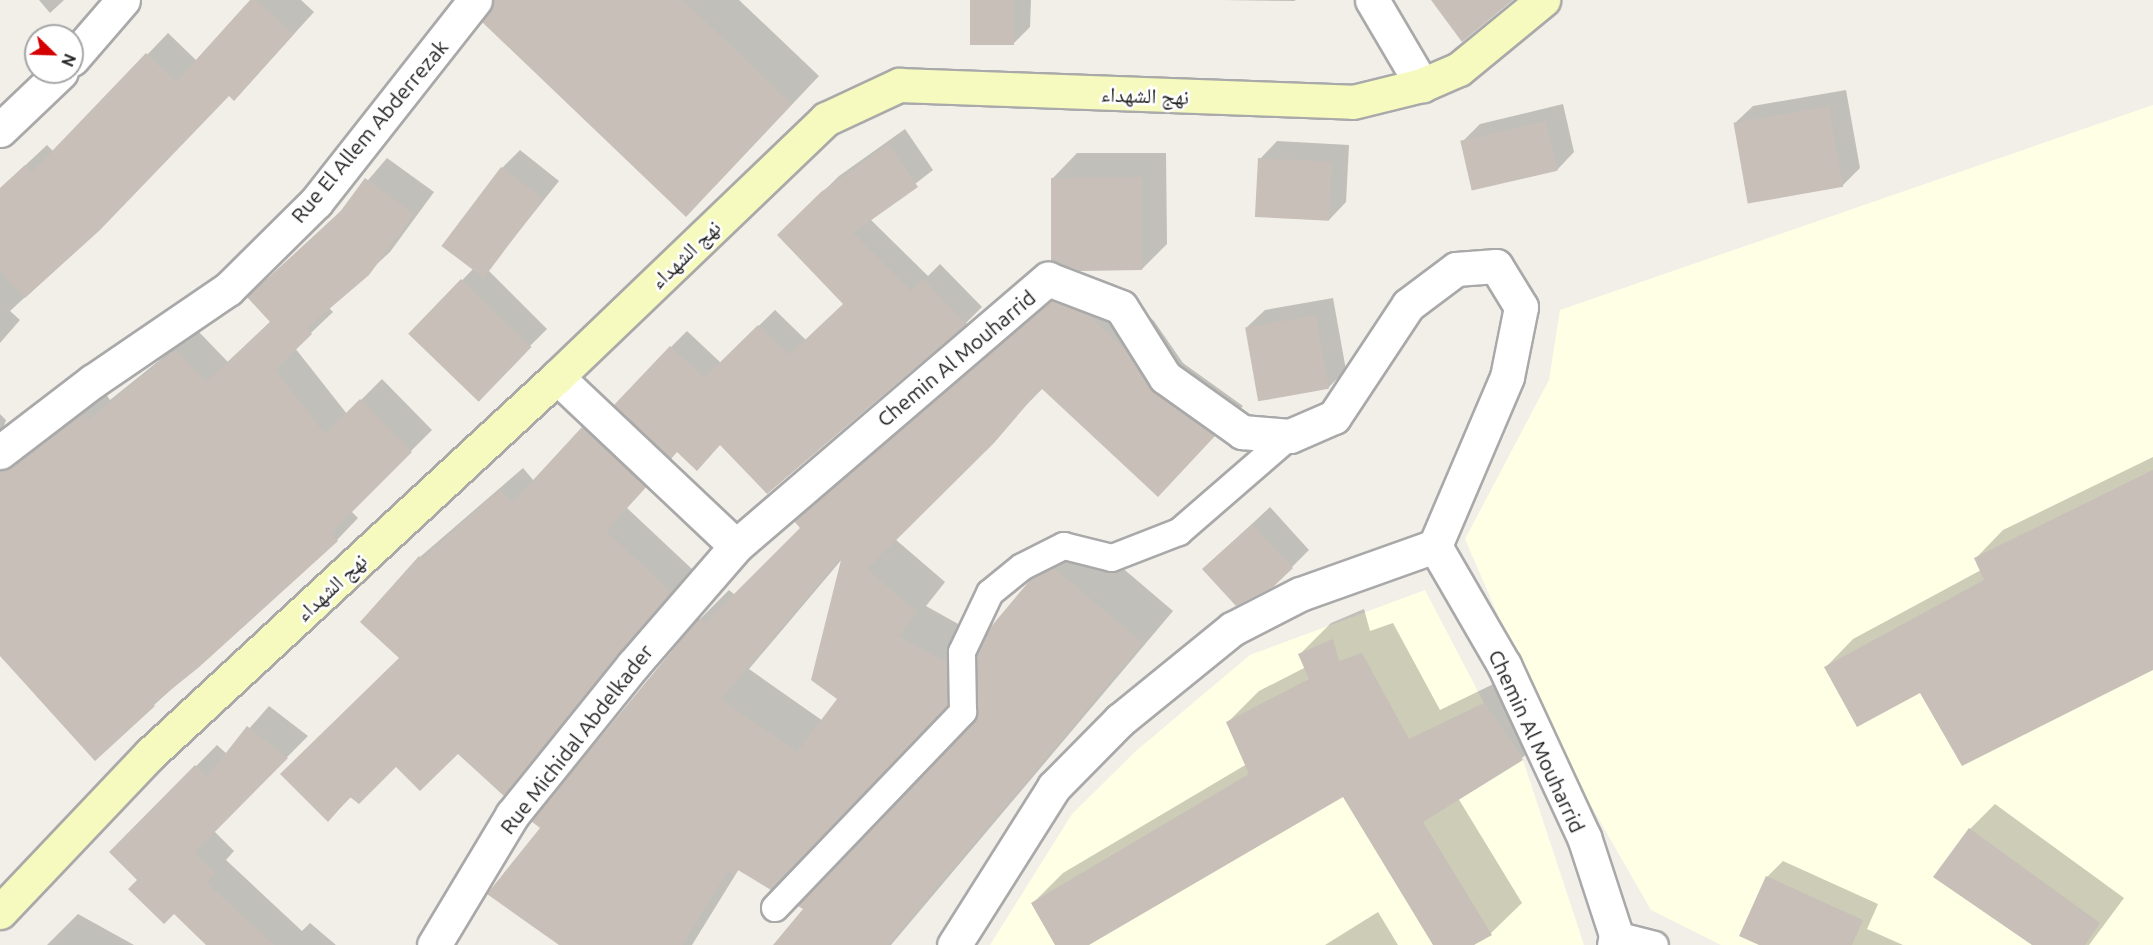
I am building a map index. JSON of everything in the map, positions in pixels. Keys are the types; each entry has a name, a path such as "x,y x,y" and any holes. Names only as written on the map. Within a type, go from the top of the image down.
{"main road":[{"name":"نهج الشهداء","path":"0,912 150,754 557,377 826,119 899,85 1353,102 1422,85 1459,69 1543,0"}],"street":[{"path":"84,46 123,0"},
{"name":"Rue El Allem Abderrezak","path":"0,452 93,381 228,289 315,202 475,0"},
{"path":"1372,0 1422,85"},
{"path":"0,130 48,84"},
{"name":"Chemin Al Mouharrid","path":"736,546 1048,279 1121,307 1165,377 1242,432 1290,436 1334,417 1408,305 1456,269 1496,266 1521,307 1507,377 1435,546 1514,687 1584,837 1615,940"},
{"path":"557,377 736,546"},
{"name":"Rue Michidal Abdelkader","path":"434,945 512,815 633,665 736,546"},
{"path":"954,945 1054,787 1120,720 1232,629 1300,594 1435,546"}],"lane":[{"path":"776,908 963,712 962,652 990,593 1022,567 1064,546 1112,558 1179,532 1290,436"},
{"path":"1615,940 1655,945"}],"shaded area":[{"path":"2153,105 2153,945 1721,945 1651,910 1547,729 1465,539 1549,380 1560,310"},
{"path":"1425,590 1484,703 1523,760 1584,945 990,945 1072,814 1136,751 1250,655"}],"building":[{"path":"250,0 256,0 294,34 234,101 229,96 100,230 25,298 0,271 0,188 25,165 32,172 146,53 176,82"},
{"path":"493,0 683,0 792,104 686,217 482,22"},
{"path":"970,0 1014,0 1014,45 970,45"},
{"path":"1431,0 1513,0 1462,42"},
{"path":"1829,106 1843,187 1748,204 1733,123"},
{"path":"1546,121 1557,171 1472,190 1460,141"},
{"path":"889,144 918,187 853,233 911,291 923,279 967,324 767,494 720,445 697,471 677,452 671,459 614,405 670,346 704,378 758,325 789,355 843,304 777,235 821,192"},
{"path":"1258,158 1332,162 1329,221 1255,217"},
{"path":"501,167 543,199 484,278 441,246"},
{"path":"1142,177 1142,270 1079,271 1051,261 1051,178"},
{"path":"365,178 414,214 369,275 307,328 312,334 275,370 325,434 360,399 412,452 331,533 338,541 198,668 153,704 155,706 95,761 0,656 0,470 11,467 84,414 88,420 175,350 206,382 270,322 247,297 340,212"},
{"path":"461,279 531,347 479,402 408,334"},
{"path":"1052,301 1087,314 1126,350 1154,392 1215,436 1158,497 1041,388 994,443 867,569 917,612 899,636 947,663 948,706 771,890 738,870 734,876 728,871 682,945 559,945 487,894 540,828 531,821 699,618 705,623 800,528 794,521","holes":["842,556 811,680 837,699 797,752 721,699"]},
{"path":"1316,315 1329,389 1258,401 1245,328"},
{"path":"582,427 646,487 606,531 671,592 504,796 458,754 420,791 396,767 359,804 350,797 328,822 280,774 399,658 360,622 419,556 422,559 500,489 512,503"},
{"path":"2153,470 2153,670 1962,766 1920,693 1857,727 1824,667 1984,580 1974,558"},
{"path":"1252,524 1293,568 1273,587 1236,606 1202,569"},
{"path":"1054,568 1143,643 888,945 773,945 803,909 798,906 974,722 978,712 977,655 989,629 1031,579"},
{"path":"1333,639 1339,661 1362,653 1409,739 1484,703 1523,760 1423,822 1492,935 1474,945 1433,945 1343,797 1089,945 1055,945 1031,903 1249,774 1226,722 1309,679 1298,654"},
{"path":"247,726 288,758 194,853 215,873 206,882 274,945 206,945 174,914 164,924 128,889 137,880 109,852 195,765 207,777"},
{"path":"1969,828 2100,923 2085,945 2032,945 1933,877"},
{"path":"1766,876 1863,920 1852,945 1759,945 1739,936"}]}
